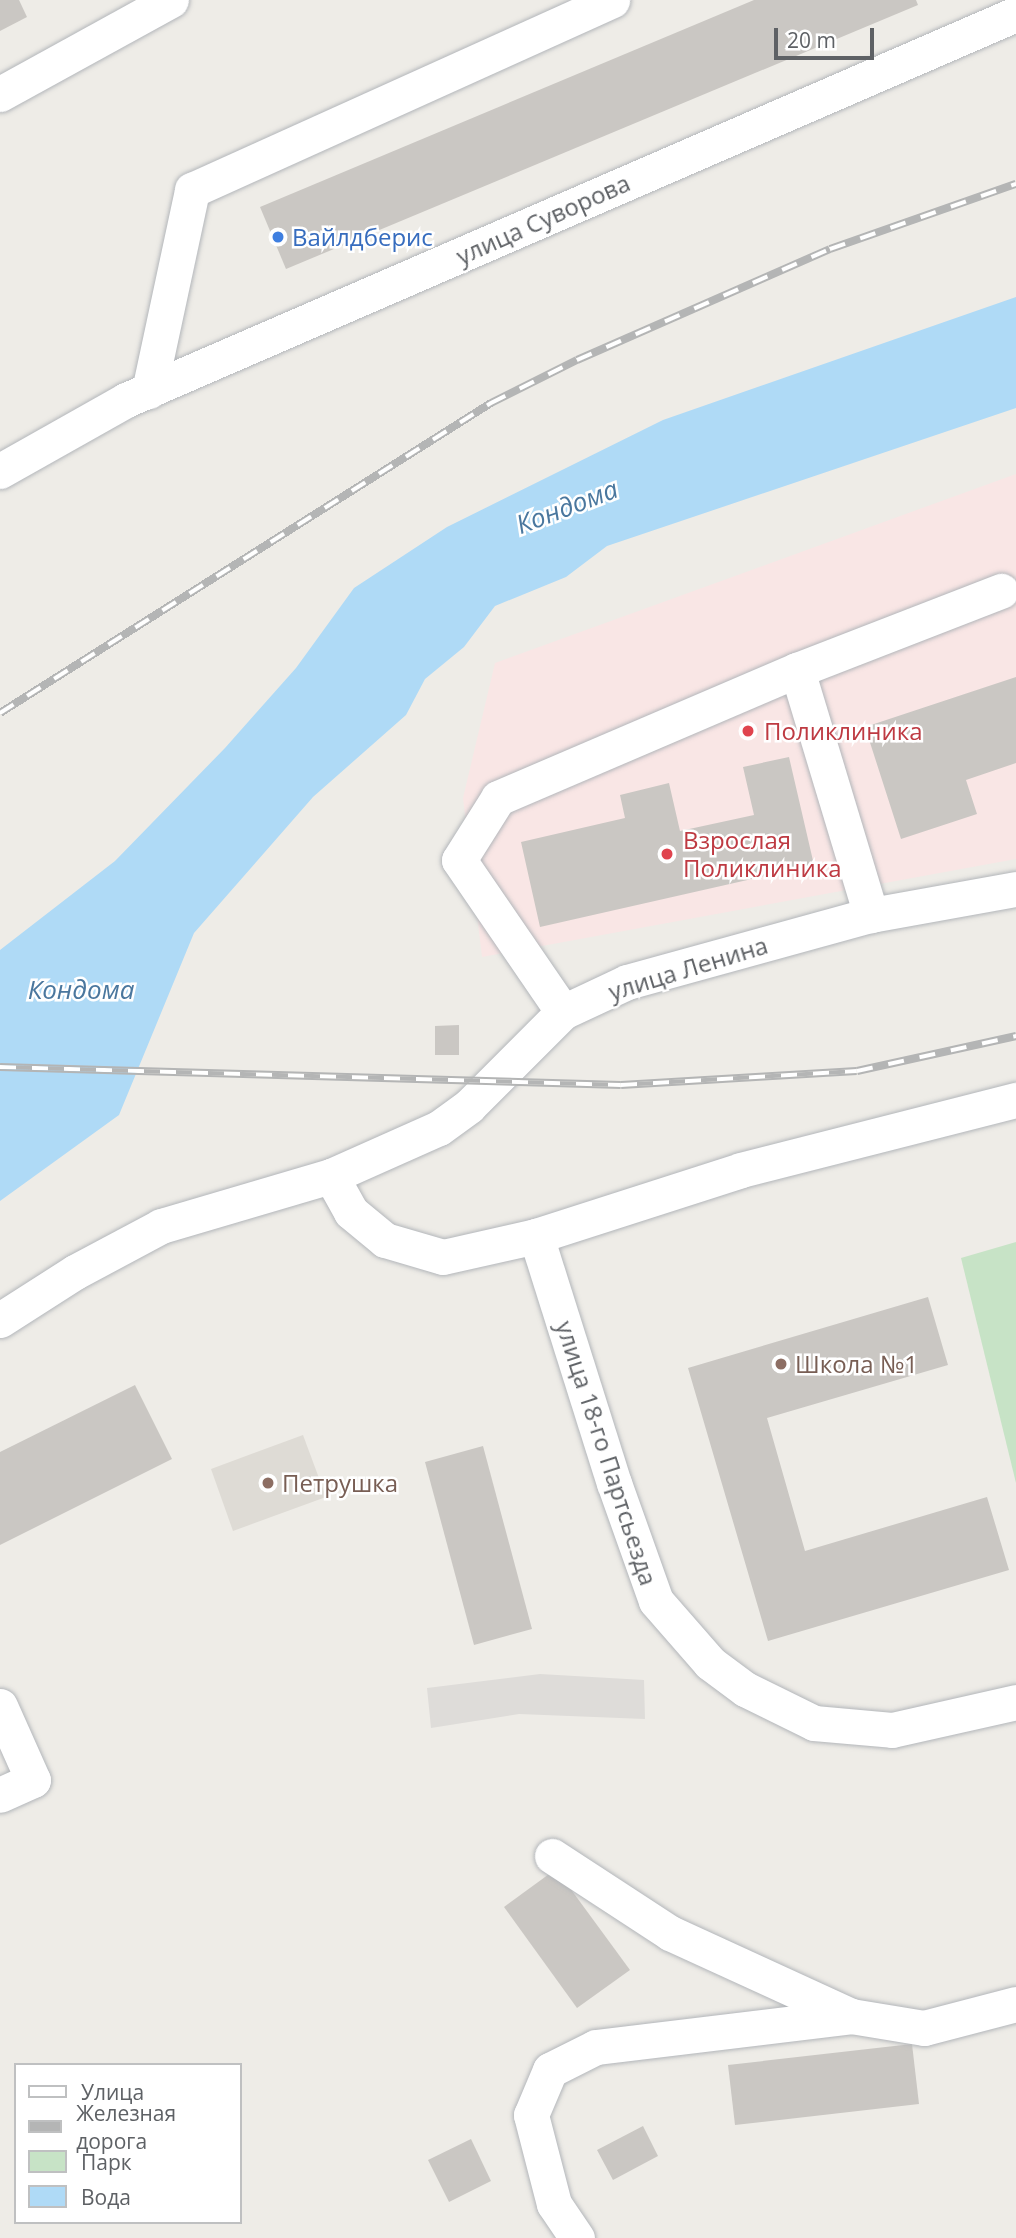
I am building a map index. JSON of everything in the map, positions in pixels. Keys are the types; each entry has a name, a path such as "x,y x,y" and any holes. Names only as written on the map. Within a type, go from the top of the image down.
{"street":[{"path":"0,94 171,0"},
{"path":"149,391 192,190 612,0"},
{"name":"улица Суворова","path":"0,471 149,391 1016,14"},
{"path":"563,1012 459,860 498,798 797,670 1001,591"},
{"path":"797,670 872,915"},
{"name":"улица Ленина","path":"0,1320 75,1272 161,1226 331,1176 439,1128 469,1106 563,1012 627,982 872,915 1016,889"},
{"path":"331,1176 351,1212 385,1240 443,1257 536,1236 741,1170 1016,1100"},
{"name":"улица 18-го Партсьезда","path":"536,1236 614,1483 656,1601 710,1663 745,1689 814,1723 892,1730 1016,1702"},
{"path":"0,1706 33,1780 0,1795"},
{"path":"552,1856 670,1933 851,2016 924,2028 1016,2004"},
{"path":"577,2238 554,2204 531,2115 550,2070 596,2046 851,2016"}],"shaded area":[{"name":"Поликлиника","path":"1016,474 1016,859 482,957 463,798 495,663"},
{"name":"Петрушка","path":"303,1435 326,1497 233,1531 211,1469"},
{"path":"540,1674 644,1680 645,1719 519,1714 431,1728 427,1688"}],"green space":[{"path":"1016,1242 1016,1483 961,1258"}],"water":[{"name":"Кондома","path":"1016,297 1016,408 607,546 566,577 495,606 464,647 425,679 406,715 313,797 194,933 119,1115 0,1201 0,950 115,861 225,748 296,668 354,588 447,527 663,420"}],"building":[{"path":"0,0 19,0 27,17 0,31"},
{"path":"754,0 916,0 918,5 286,269 260,207"},
{"path":"1016,677 1016,763 966,780 977,814 901,839 865,727"},
{"name":"Взрослая Поликлиника","path":"789,757 814,865 540,927 521,842 625,818 620,795 669,783 680,831 754,815 743,767"},
{"path":"459,1025 459,1055 435,1055 435,1026"},
{"path":"928,1297 948,1365 767,1418 805,1551 987,1497 1009,1570 768,1641 688,1368"},
{"path":"135,1385 172,1459 0,1545 0,1452"},
{"path":"483,1446 532,1629 474,1645 425,1462"},
{"path":"556,1869 630,1970 577,2008 504,1907"},
{"path":"912,2044 919,2104 735,2125 728,2065"},
{"path":"643,2126 658,2156 613,2180 597,2150"},
{"path":"471,2139 491,2181 449,2202 428,2160"}],"railway":[{"path":"0,713 491,403 577,360 830,249 1016,184"},
{"path":"0,1067 621,1085 857,1071 1016,1036"}],"place":[{"name":"Вайлдберис","path":"278,237"},
{"name":"Поликлиника","path":"748,731"},
{"name":"Взрослая Поликлиника","path":"667,854"},
{"name":"Школа №1","path":"781,1364"},
{"name":"Петрушка","path":"268,1483"}]}
